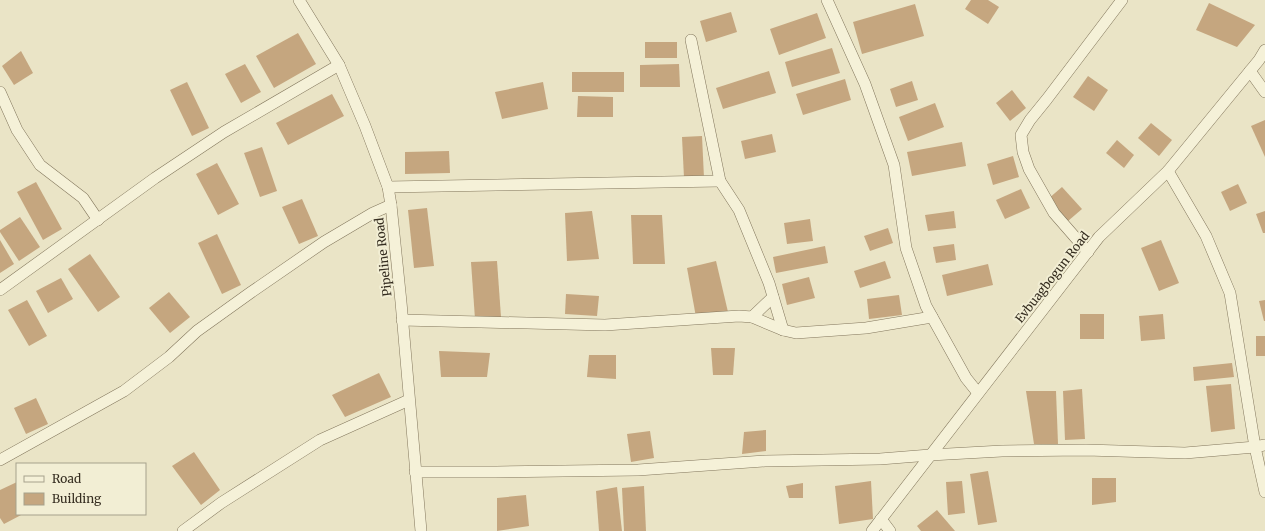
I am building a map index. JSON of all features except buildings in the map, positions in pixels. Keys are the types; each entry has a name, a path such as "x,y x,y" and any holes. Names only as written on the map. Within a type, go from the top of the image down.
{"street":[{"name":"Pipeline Road","path":"299,0 338,65 365,126 388,187 402,320 421,531"},
{"path":"827,0 866,84 894,165 906,248 926,306 966,378 978,393"},
{"path":"1088,252 1050,207 1029,169 1023,152 1021,136 1030,120 1122,0"},
{"path":"691,40 720,181 739,210 769,283 783,330"},
{"name":"Evbuagbogun Road","path":"872,531 1100,237 1168,172 1250,71 1265,50"},
{"path":"0,290 155,178 224,132 338,65"},
{"path":"1250,71 1265,92"},
{"path":"0,92 17,130 40,165 83,198 98,220"},
{"path":"1168,172 1206,236 1230,293 1260,446 1265,492"},
{"path":"388,187 720,181"},
{"path":"0,460 124,391 169,357 197,331 250,293 324,242 373,213 390,205"},
{"path":"752,317 773,297"},
{"path":"402,320 605,325 739,316 752,317 783,330 801,333 866,328 932,317"},
{"path":"183,531 221,503 320,440 409,400"},
{"path":"415,472 638,470 765,461 880,459 1002,451 1086,450 1185,452 1260,446"},
{"path":"881,519 890,531"}]}
